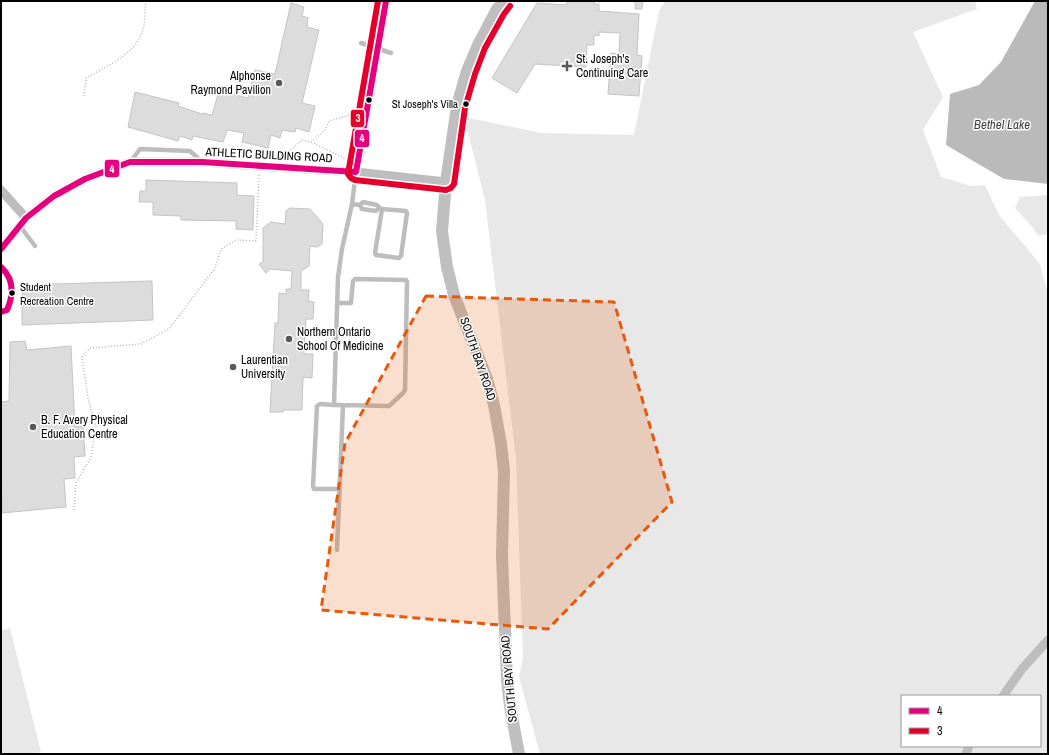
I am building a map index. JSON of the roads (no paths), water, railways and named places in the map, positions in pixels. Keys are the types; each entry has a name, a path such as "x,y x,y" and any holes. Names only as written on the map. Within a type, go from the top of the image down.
{"street":[{"path":"356,172 386,1"},
{"name":"SOUTH BAY ROAD","path":"504,1 497,9 478,45 467,71 457,106 446,182 442,231 447,267 454,295 487,379 502,444 504,471 502,556 507,680 510,706 519,754"},
{"name":"ATHLETIC BUILDING ROAD","path":"1,249 26,218 54,196 85,179 130,162 202,162 272,166 356,172 446,182"},
{"path":"1,190 26,218"},
{"path":"1005,695 1022,669 1048,640"}],"lane":[{"path":"361,43 391,54"},
{"path":"130,162 140,149 190,151 202,162"},
{"path":"334,405 337,303 342,249 352,204 356,172"},
{"path":"352,204 360,205 362,209 376,211 380,208 406,211 407,213 401,256 399,258 376,255 375,253 380,208"},
{"path":"20,226 35,246"},
{"path":"1,267 9,276 12,286 12,300 7,310 1,312"},
{"path":"337,303 351,303 353,281 355,279 406,280 407,282 405,390 403,393 389,406 320,404 317,406 313,486 314,489 339,490"},
{"path":"337,550 342,405"}],"water":[{"name":"Bethel Lake","path":"1035,1 1048,1 1048,184 1004,179 946,145 950,94 979,85 1001,62"}],"place":[{"name":"St. Joseph's Continuing Care","path":"567,66"},
{"name":"Alphonse Raymond Pavilion","path":"279,83"},
{"name":"St Joseph's Villa","path":"466,104"},
{"name":"Student Recreation Centre","path":"12,293"},
{"name":"Northern Ontario School Of Medicine","path":"289,339"},
{"name":"Laurentian University","path":"233,367"},
{"name":"B. F. Avery Physical Education Centre","path":"33,427"}]}
